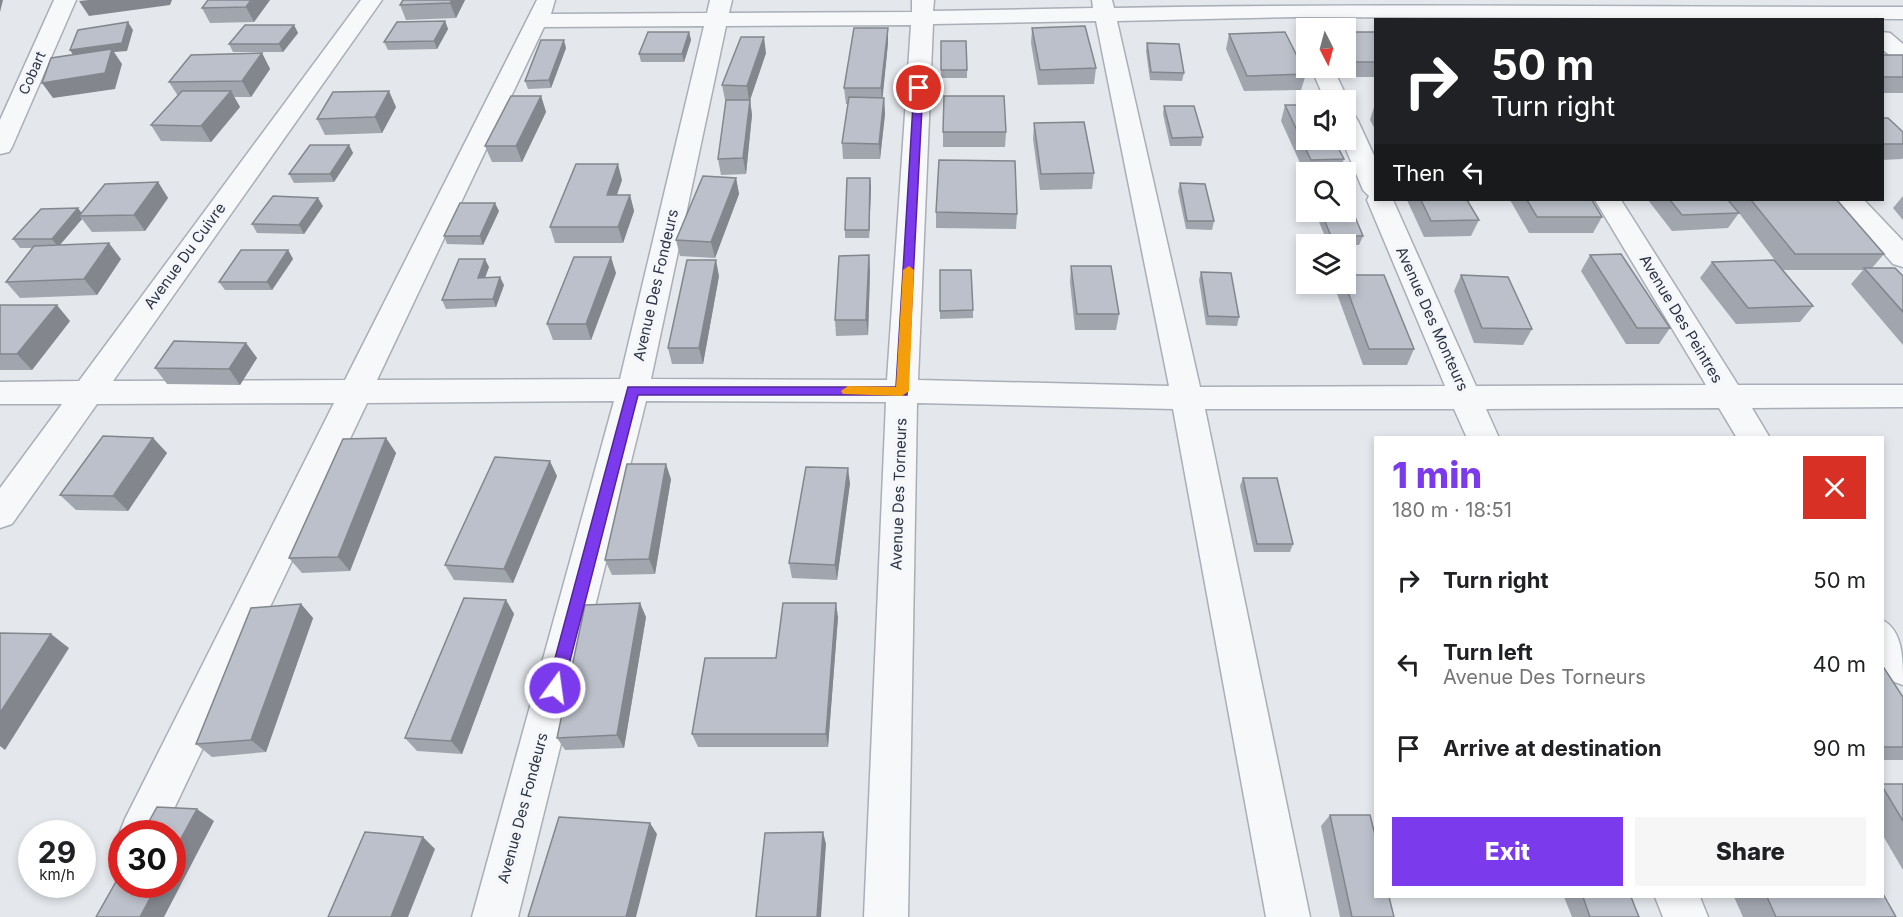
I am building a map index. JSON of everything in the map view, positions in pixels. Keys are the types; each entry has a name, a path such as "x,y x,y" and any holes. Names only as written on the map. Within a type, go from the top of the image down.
{"street":[{"name":"Cobart","path":"0,147 65,0"},
{"name":"Avenue Du Cuivre","path":"0,514 85,393 372,0"},
{"path":"147,820 353,392 541,10 1295,5 1494,11 1903,13"},
{"path":"1103,8 1187,398 1288,917"},
{"name":"Avenue Des Fondeurs","path":"495,917 633,390 718,9"},
{"name":"Avenue Des Torneurs","path":"886,917 902,391 923,9"},
{"path":"1884,40 1903,55"},
{"path":"1356,144 1374,185"},
{"name":"Avenue Des Monteurs","path":"1380,201 1482,436"},
{"name":"Avenue Des Peintres","path":"1609,201 1753,436"},
{"path":"1852,201 1903,258"},
{"path":"0,393 633,390 902,391 1187,398 1903,396"},
{"path":"1884,639 1903,668"},
{"path":"1677,898 1686,917"}],"building":[{"path":"208,0 251,0 246,7 202,8"},
{"path":"403,0 452,0 450,3 400,5"},
{"path":"445,21 434,41 384,42 397,22"},
{"path":"128,22 122,43 70,50 78,30"},
{"path":"245,25 294,25 279,44 229,44"},
{"path":"1085,26 1096,68 1040,70 1032,28"},
{"path":"854,28 888,28 881,88 844,88"},
{"path":"648,32 689,32 682,54 639,54"},
{"path":"1285,32 1296,54 1296,74 1247,76 1229,34"},
{"path":"1356,32 1374,32 1374,62 1356,62"},
{"path":"741,37 764,37 747,86 722,85"},
{"path":"541,40 564,40 549,80 525,81"},
{"path":"941,41 966,41 967,70 941,70"},
{"path":"1147,43 1179,44 1184,73 1151,72"},
{"path":"112,49 105,73 42,83 51,58"},
{"path":"262,53 242,81 169,82 191,55"},
{"path":"1884,55 1903,55 1903,77 1884,77"},
{"path":"182,91 231,91 201,126 151,125"},
{"path":"389,91 375,117 317,119 333,92"},
{"path":"511,96 541,96 516,146 485,146"},
{"path":"944,96 1004,96 1006,132 943,132"},
{"path":"849,97 884,98 879,144 842,143"},
{"path":"726,100 750,100 743,158 718,159"},
{"path":"1285,105 1296,105 1296,128"},
{"path":"1164,106 1194,106 1203,137 1172,138"},
{"path":"1884,118 1888,118 1903,132 1903,144 1884,144"},
{"path":"1084,122 1094,173 1041,174 1034,123"},
{"path":"310,145 349,145 330,174 289,174"},
{"path":"1306,150 1339,150 1344,159 1311,160"},
{"path":"939,160 1015,161 1017,214 936,212"},
{"path":"576,164 618,164 607,195 630,195 618,227 550,227"},
{"path":"703,176 736,178 711,242 676,240"},
{"path":"847,178 870,178 869,230 845,230"},
{"path":"158,182 134,215 79,216 105,184"},
{"path":"1180,183 1205,184 1214,221 1187,221"},
{"path":"273,196 318,198 299,225 252,224"},
{"path":"1421,201 1468,201 1479,220 1431,221"},
{"path":"1528,201 1593,201 1602,217 1537,217"},
{"path":"1671,201 1729,201 1739,213 1682,215"},
{"path":"1752,201 1838,201 1884,254 1795,254"},
{"path":"460,203 495,203 480,236 444,236"},
{"path":"78,208 52,239 13,239 41,209"},
{"path":"1356,219 1363,236 1356,236 1356,234 1330,234 1325,222 1356,222"},
{"path":"109,243 84,279 6,282 34,246"},
{"path":"241,250 288,250 267,282 219,282"},
{"path":"1621,254 1670,328 1637,328 1590,255"},
{"path":"869,255 866,320 835,320 839,256"},
{"path":"574,257 611,257 586,324 547,324"},
{"path":"459,259 485,259 478,278 500,277 493,299 442,300"},
{"path":"687,260 716,260 699,348 668,348"},
{"path":"1774,260 1813,306 1748,308 1712,262"},
{"path":"1071,266 1111,266 1119,314 1077,314"},
{"path":"1864,268 1895,268 1903,276 1903,312"},
{"path":"940,270 971,270 973,310 940,311"},
{"path":"1201,272 1231,273 1239,317 1208,316"},
{"path":"1356,275 1384,275 1414,349 1369,349 1349,294 1356,294"},
{"path":"1461,275 1508,277 1532,329 1482,328"},
{"path":"0,305 57,305 17,354 0,354"},
{"path":"174,341 246,343 229,369 155,368"},
{"path":"103,436 153,438 113,496 60,495"},
{"path":"386,438 338,557 289,558 343,439"},
{"path":"495,457 550,461 504,569 445,565"},
{"path":"627,464 666,464 649,559 605,560"},
{"path":"806,467 848,468 835,565 789,563"},
{"path":"1243,478 1277,478 1293,544 1257,544"},
{"path":"464,598 506,600 451,741 405,738"},
{"path":"640,603 617,735 557,738 585,605"},
{"path":"783,603 836,603 826,734 692,734 705,658 776,658"},
{"path":"301,604 251,740 196,744 251,608"},
{"path":"0,633 51,634 0,713"},
{"path":"1884,668 1903,697 1903,747 1884,747"},
{"path":"1884,784 1903,784 1903,821 1884,789"},
{"path":"157,807 197,809 186,829 186,820 150,820"},
{"path":"1330,815 1370,815 1374,831 1374,898 1389,898 1394,917 1352,917"},
{"path":"559,817 650,823 626,917 528,917"},
{"path":"365,832 423,837 391,917 328,917"},
{"path":"823,832 817,917 756,917 765,833"},
{"path":"108,896 108,898 150,898 140,917 96,917"},
{"path":"1884,896 1896,917 1776,917 1767,898 1884,898"},
{"path":"1583,898 1631,898 1639,917 1590,917"}],"slow traffic":[{"path":"848,391 902,391 909,270"}],"route":[{"path":"555,688 633,390 902,391 919,88"}]}
